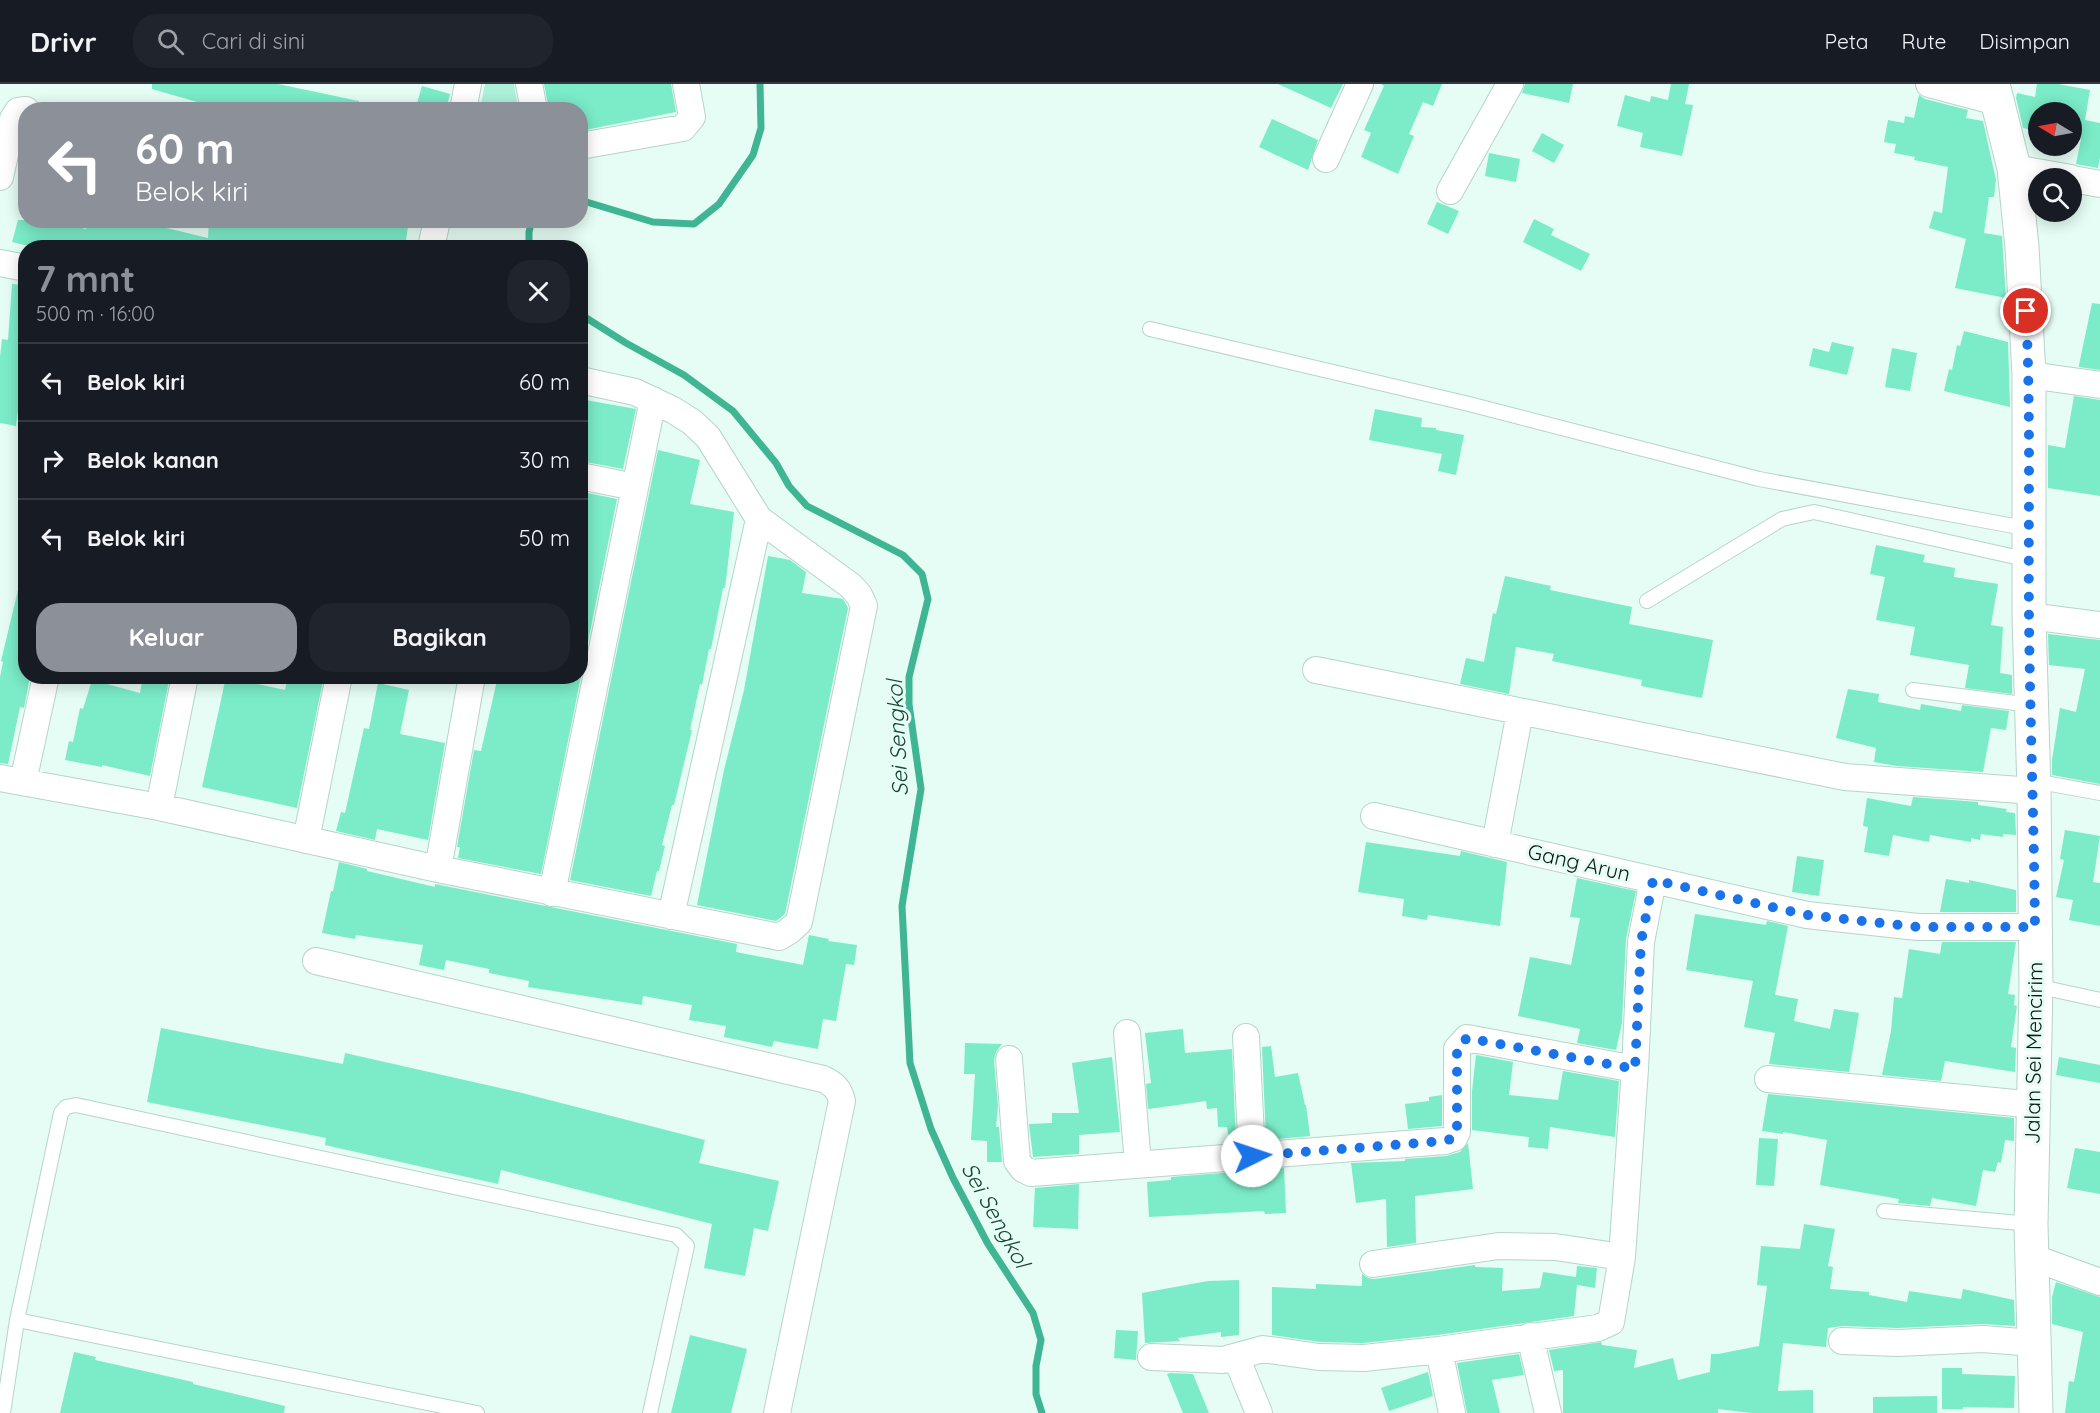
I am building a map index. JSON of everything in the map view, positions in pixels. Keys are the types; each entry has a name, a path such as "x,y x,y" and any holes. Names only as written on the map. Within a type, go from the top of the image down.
{"street":[{"path":"465,102 468,84"},
{"path":"530,84 533,102"},
{"path":"588,145 683,128 692,117 686,84"},
{"path":"1326,159 1360,84"},
{"path":"1450,191 1510,84"},
{"path":"1929,84 1995,93"},
{"name":"Jalan Sei Mencirim","path":"1995,93 2014,168 2022,247 2029,375 2029,616 2036,986 2031,1224 2034,1258 2036,1413"},
{"path":"0,177 13,119 18,111"},
{"path":"2014,168 2028,170"},
{"path":"2082,180 2100,184"},
{"path":"0,263 18,266"},
{"path":"2029,375 2100,385"},
{"path":"43,684 11,780 159,807 552,893 778,937 789,931 799,922 864,606 851,586 759,519 708,437 692,422 635,392 588,382"},
{"path":"552,893 653,400"},
{"path":"588,478 635,487"},
{"path":"671,916 759,519"},
{"path":"2029,616 2100,625"},
{"path":"1316,670 1845,777 2034,786"},
{"path":"159,807 183,684"},
{"path":"306,840 337,684"},
{"path":"438,869 471,684"},
{"path":"1495,844 1520,712"},
{"name":"Gang Arun","path":"1374,816 1807,915 1918,927 2035,927"},
{"path":"1152,1357 1223,1360 1263,1349 1319,1357 1364,1358 1598,1328 1611,1322 1622,1257 1641,942 1653,880"},
{"path":"316,961 833,1083 842,1101 777,1413"},
{"path":"1127,1033 1138,1164"},
{"path":"1246,1037 1252,1156"},
{"path":"1009,1059 1017,1161 1023,1169 1030,1173 1445,1141 1454,1138 1457,1132 1457,1048 1467,1038 1635,1069"},
{"path":"1768,1079 2035,1105"},
{"path":"1373,1264 1499,1246 1555,1247 1622,1257"},
{"path":"2034,1258 2100,1282"},
{"path":"1530,1336 1548,1413"},
{"path":"1842,1341 1898,1343 1983,1339 2034,1343"},
{"path":"1439,1350 1452,1413"},
{"path":"1236,1357 1259,1413"}],"lane":[{"path":"1150,329 1469,404 1759,479 2029,545"},
{"path":"1647,601 1782,519 1814,512 2029,545"},
{"path":"1913,690 2031,705"},
{"path":"2034,786 2100,793"},
{"path":"2036,986 2100,1000"},
{"path":"3,1413 17,1320 61,1113 66,1107 76,1104 676,1235 687,1246 650,1413"},
{"path":"1884,1211 2031,1224"},
{"path":"17,1320 477,1413"}],"green space":[{"path":"485,84 514,84 517,102 481,102"}],"building":[{"path":"152,84 278,84 359,101 197,102 152,89"},
{"path":"544,84 671,84 676,112 588,129 588,102 547,102"},
{"path":"1278,84 1343,84 1331,108"},
{"path":"1381,84 1442,84 1433,106 1423,102 1409,134 1414,136 1398,174 1361,157 1371,133 1364,130 1384,86"},
{"path":"1525,84 1573,84 1569,103 1522,93"},
{"path":"1671,84 1689,84 1685,104 1693,105 1682,156 1640,147 1643,133 1617,126 1625,95 1650,102 1651,96 1668,100"},
{"path":"2037,84 2058,84 2090,90 2085,120 2100,123 2098,168 2076,164 2078,156 2082,156 2082,102 2028,102 2028,129 2023,128 2016,98 2017,93 2035,97"},
{"path":"422,86 450,94 448,102 417,102"},
{"path":"1919,95 1925,99 1968,110 1966,118 1983,121 1996,180 1994,197 1989,197 1984,233 2002,236 2006,298 1955,288 1966,239 1929,228 1934,211 1942,213 1948,167 1894,153 1896,144 1884,142 1888,120 1904,123 1905,116 1914,118"},
{"path":"1272,119 1318,140 1308,170 1259,147"},
{"path":"1542,133 1564,145 1554,163 1532,151"},
{"path":"1489,153 1520,159 1516,182 1485,176"},
{"path":"1437,202 1459,211 1448,234 1427,224"},
{"path":"1534,219 1554,229 1551,235 1590,254 1581,271 1523,242"},
{"path":"18,220 18,228 166,228 208,238 209,228 408,228 406,240 18,240 18,243 12,242"},
{"path":"12,284 18,284 16,426 0,423 0,357 2,339 8,340"},
{"path":"2092,303 2100,304 2100,370 2079,367"},
{"path":"1964,331 2008,342 2010,407 1944,391 1949,369 1952,370 1957,345 1960,346"},
{"path":"1832,342 1854,347 1847,375 1809,366 1813,348 1829,352"},
{"path":"1892,348 1917,353 1910,391 1885,387"},
{"path":"2074,396 2100,400 2100,496 2048,488 2048,445 2065,448"},
{"path":"588,400 636,409 623,469 588,462"},
{"path":"1375,409 1422,418 1421,427 1464,435 1456,475 1438,471 1442,454 1369,440"},
{"path":"658,450 700,460 690,504 734,512 725,588 723,588 711,649 709,649 690,730 692,730 662,845 665,846 651,896 570,880"},
{"path":"588,493 617,499 588,642"},
{"path":"1876,545 1925,555 1923,562 1955,568 1954,577 1998,584 1991,625 2003,627 2000,673 2012,675 2012,694 1965,688 1969,665 1910,655 1915,627 1876,620 1885,577 1870,574"},
{"path":"768,556 790,560 806,572 802,593 843,599 848,608 785,914 776,921 697,905 724,770 744,690"},
{"path":"1505,576 1551,586 1550,590 1632,607 1629,624 1713,640 1702,698 1641,686 1642,680 1552,661 1554,654 1516,647 1509,694 1460,684 1466,658 1484,662 1493,613 1496,614"},
{"path":"18,590 18,684 29,684 24,708 20,707 8,764 0,763 0,677 3,662 1,661"},
{"path":"2048,634 2100,640 2100,784 2052,775 2060,708 2076,712 2085,669 2049,665"},
{"path":"91,684 107,684 140,693 142,684 168,684 150,776 102,765 102,767 65,760 69,741 73,742 80,708 83,709"},
{"path":"224,684 258,684 285,690 286,684 322,684 297,808 202,787"},
{"path":"378,684 382,684 409,690 400,734 445,743 428,840 377,829 375,840 336,831 341,812 345,813 364,728 369,729"},
{"path":"496,684 580,684 541,874 458,858 460,847 457,847 474,750 481,751"},
{"path":"1848,689 1879,694 1878,702 1920,710 1921,704 1961,711 1962,705 2009,711 2006,730 1991,728 1983,772 1897,766 1874,762 1876,748 1836,738"},
{"path":"1913,797 1978,802 1978,805 2007,809 2006,812 2015,813 2016,835 2003,834 2003,837 1981,834 1980,840 1971,838 1971,842 1930,835 1929,842 1893,835 1889,856 1864,852 1868,827 1863,826 1867,798 1911,806"},
{"path":"2065,830 2100,836 2093,882 2100,883 2100,926 2069,920 2073,900 2056,897 2064,860 2060,859"},
{"path":"1366,842 1460,856 1461,851 1507,862 1500,926 1428,915 1427,920 1402,916 1404,899 1358,892"},
{"path":"1797,856 1824,860 1819,896 1792,892"},
{"path":"339,862 435,887 435,884 737,944 736,952 803,965 809,935 829,939 828,941 857,945 854,965 846,964 836,1021 823,1019 818,1049 774,1041 772,1047 724,1037 726,1026 689,1020 692,1005 643,996 642,1005 528,987 529,981 489,973 489,969 446,960 444,970 419,965 423,945 356,935 355,939 322,933"},
{"path":"1577,878 1636,891 1626,939 1622,1023 1616,1050 1577,1043 1580,1029 1518,1016 1530,957 1571,965 1580,918 1570,917"},
{"path":"1946,879 1969,883 1969,880 2016,890 2016,912 1940,912"},
{"path":"1695,914 1766,925 1767,921 1788,926 1775,995 1798,999 1794,1021 1830,1029 1834,1009 1859,1013 1849,1072 1769,1064 1775,1033 1744,1027 1753,981 1686,970"},
{"path":"1942,942 2016,942 2008,994 2015,995 2014,1005 2017,1006 2011,1047 2016,1048 2015,1072 1945,1061 1941,1081 1882,1075 1891,1031 1894,997 1902,998 1909,949 1940,954"},
{"path":"161,1028 343,1064 345,1053 522,1093 705,1140 699,1163 779,1181 768,1231 754,1228 745,1276 704,1268 712,1224 501,1170 498,1184 325,1145 326,1138 147,1102"},
{"path":"1183,1029 1185,1053 1232,1049 1236,1142 1230,1143 1227,1127 1218,1127 1217,1108 1207,1109 1206,1101 1148,1109 1146,1084 1151,1083 1145,1033"},
{"path":"965,1043 1002,1044 994,1060 998,1106 996,1127 999,1127 1002,1162 987,1162 987,1141 971,1140 975,1074 964,1074"},
{"path":"1271,1046 1275,1077 1298,1073 1306,1105 1310,1136 1266,1140 1262,1047"},
{"path":"1476,1055 1513,1062 1509,1095 1558,1100 1563,1071 1619,1081 1615,1137 1550,1127 1548,1149 1528,1147 1529,1137 1472,1130 1472,1091"},
{"path":"1112,1057 1120,1132 1079,1135 1079,1154 1033,1157 1029,1124 1052,1123 1052,1113 1079,1113 1072,1063"},
{"path":"2059,1057 2100,1065 2100,1083 2056,1075"},
{"path":"1768,1094 2014,1118 2014,1141 2005,1140 2001,1163 1998,1162 1995,1172 1983,1170 1976,1206 1932,1198 1930,1206 1898,1203 1899,1199 1820,1185 1827,1140 1783,1132 1783,1134 1762,1131"},
{"path":"1442,1095 1442,1126 1408,1129 1405,1104 1429,1101 1429,1097"},
{"path":"1759,1138 1778,1139 1774,1186 1756,1185"},
{"path":"1468,1143 1473,1189 1415,1196 1416,1243 1387,1247 1386,1199 1356,1203 1351,1163 1405,1161 1405,1159 1446,1156 1460,1152"},
{"path":"2075,1148 2100,1152 2100,1194 2067,1188"},
{"path":"1284,1168 1286,1213 1265,1214 1264,1211 1149,1217 1147,1182 1171,1180 1171,1177"},
{"path":"1079,1184 1078,1229 1033,1227 1035,1188"},
{"path":"1804,1224 1835,1229 1828,1266 1833,1267 1830,1289 1869,1292 1869,1295 1907,1302 1909,1291 1961,1299 1963,1289 2014,1300 2015,1326 1982,1324 1898,1328 1843,1326 1828,1328 1826,1347 1783,1343 1778,1391 1813,1390 1813,1413 1751,1413 1718,1409 1718,1413 1563,1413 1563,1370 1554,1371 1549,1350 1601,1342 1602,1345 1637,1350 1634,1368 1673,1358 1678,1380 1710,1372 1711,1354 1759,1346 1767,1286 1757,1285 1761,1246 1800,1249"},
{"path":"1475,1265 1475,1267 1503,1268 1502,1291 1540,1288 1543,1272 1576,1277 1577,1266 1597,1268 1595,1288 1577,1285 1574,1316 1363,1343 1320,1342 1272,1335 1272,1287 1316,1289 1316,1284 1362,1286 1362,1274 1375,1279"},
{"path":"1239,1280 1239,1335 1221,1337 1221,1332 1178,1338 1180,1341 1145,1343 1142,1293 1208,1281"},
{"path":"2056,1282 2100,1297 2100,1413 2065,1413 2069,1381 2074,1382 2083,1332 2052,1324 2052,1297"},
{"path":"1116,1330 1138,1331 1136,1360 1114,1358"},
{"path":"690,1335 747,1349 731,1413 671,1413"},
{"path":"74,1352 96,1357 95,1360 285,1406 284,1413 60,1413"},
{"path":"1519,1354 1524,1375 1492,1380 1500,1413 1467,1413 1457,1363"},
{"path":"1942,1368 1962,1368 1962,1374 2015,1376 2014,1408 1942,1409"},
{"path":"1428,1372 1433,1396 1389,1411 1381,1388"},
{"path":"1167,1374 1193,1374 1209,1413 1183,1413"},
{"path":"1937,1396 1937,1413 1873,1413 1873,1397"}],"waterway":[{"name":"Sei Sengkol","path":"588,202 653,222 694,224 719,204 753,155 761,128 760,84"},
{"name":"Sei Sengkol","path":"529,240 530,228"},
{"name":"Sei Sengkol","path":"588,319 684,375 733,411 776,463 789,486 807,506 903,555 922,574 928,599 909,677 909,704 921,789 902,906 910,1063 931,1129 953,1178 988,1244 1033,1313 1041,1340 1036,1366 1036,1394 1042,1413"}],"route":[{"path":"1252,1156 1445,1141 1454,1138 1457,1132 1457,1048 1467,1038 1635,1069 1641,942 1653,880 1807,915 1918,927 2035,927 2029,616 2029,375 2026,311"}]}
